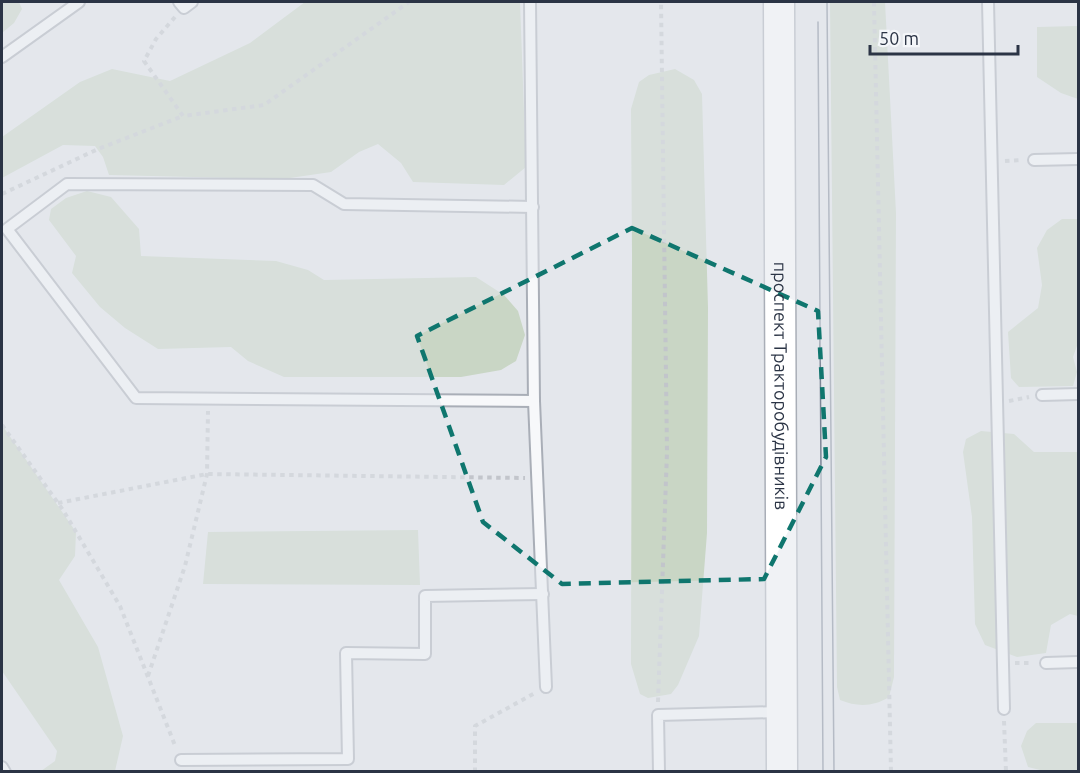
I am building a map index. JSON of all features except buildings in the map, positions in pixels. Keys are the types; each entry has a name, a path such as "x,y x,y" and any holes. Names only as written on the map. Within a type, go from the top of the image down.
{"street":[{"name":"проспект Тракторобудівників","path":"779,2 782,771"}],"lane":[{"path":"2,57 79,2"},
{"path":"530,2 534,401 546,687"},
{"path":"988,2 1004,709"},
{"path":"1034,160 1078,159"},
{"path":"533,207 344,204 313,185 67,184 7,229 136,398 534,401"},
{"path":"1042,395 1078,394"},
{"path":"181,760 348,759 346,654 425,654 424,596 543,594"},
{"path":"1046,663 1078,662"},
{"path":"659,771 658,715 782,712"},
{"path":"2,767 5,771"}],"path":[{"path":"2,194 98,149 183,116 264,105 409,2"},
{"path":"658,715 667,452 661,2"},
{"path":"874,2 891,771"},
{"path":"183,116 144,61 156,39 185,4"},
{"path":"992,161 1034,160"},
{"path":"997,403 1042,395"},
{"path":"148,676 185,566 207,474 208,398"},
{"path":"2,425 58,503 120,606 181,760"},
{"path":"58,503 207,474 517,477"},
{"path":"1002,664 1046,663"},
{"path":"475,771 475,726 546,687"},
{"path":"1004,709 1006,771"}],"highlighted area":[{"path":"632,228 818,311 826,457 764,579 562,584 483,522 417,336"}],"green space":[{"path":"2,2 19,2 22,9 14,23 2,33"},
{"path":"305,2 520,2 526,167 504,185 413,182 401,163 378,144 359,152 331,172 283,179 109,175 103,157 95,146 63,145 2,178 2,137 80,82 112,69 170,81 250,43"},
{"path":"830,2 885,2 896,213 894,677 889,697 877,703 865,705 840,700 837,687"},
{"path":"1078,26 1078,99 1061,93 1037,77 1037,27"},
{"path":"675,69 694,80 702,94 708,308 707,533 699,636 678,685 671,694 648,698 640,694 631,664 631,109 639,82 649,75"},
{"path":"87,191 111,197 139,229 141,256 276,261 308,270 324,280 476,277 504,295 518,311 525,335 516,361 501,370 461,377 284,377 248,361 231,347 158,349 125,328 100,307 72,273 76,256 49,220 51,209 66,198"},
{"path":"1062,219 1078,219 1078,343 1073,357 1077,372 1073,386 1019,387 1011,378 1008,332 1038,308 1042,285 1037,248 1047,230"},
{"path":"2,425 76,532 75,556 59,580 98,647 123,736 115,771 41,771 55,761 57,751 2,671"},
{"path":"981,431 1014,434 1034,452 1078,452 1078,616 1070,614 1051,625 1046,653 1017,657 985,645 975,624 972,517 963,452 966,439"},
{"path":"418,530 420,585 203,584 208,532"},
{"path":"1036,723 1078,723 1078,771 1044,771 1028,767 1021,746 1027,731"}],"tram line":[{"path":"827,2 834,772"},
{"path":"818,22 823,772"}]}
